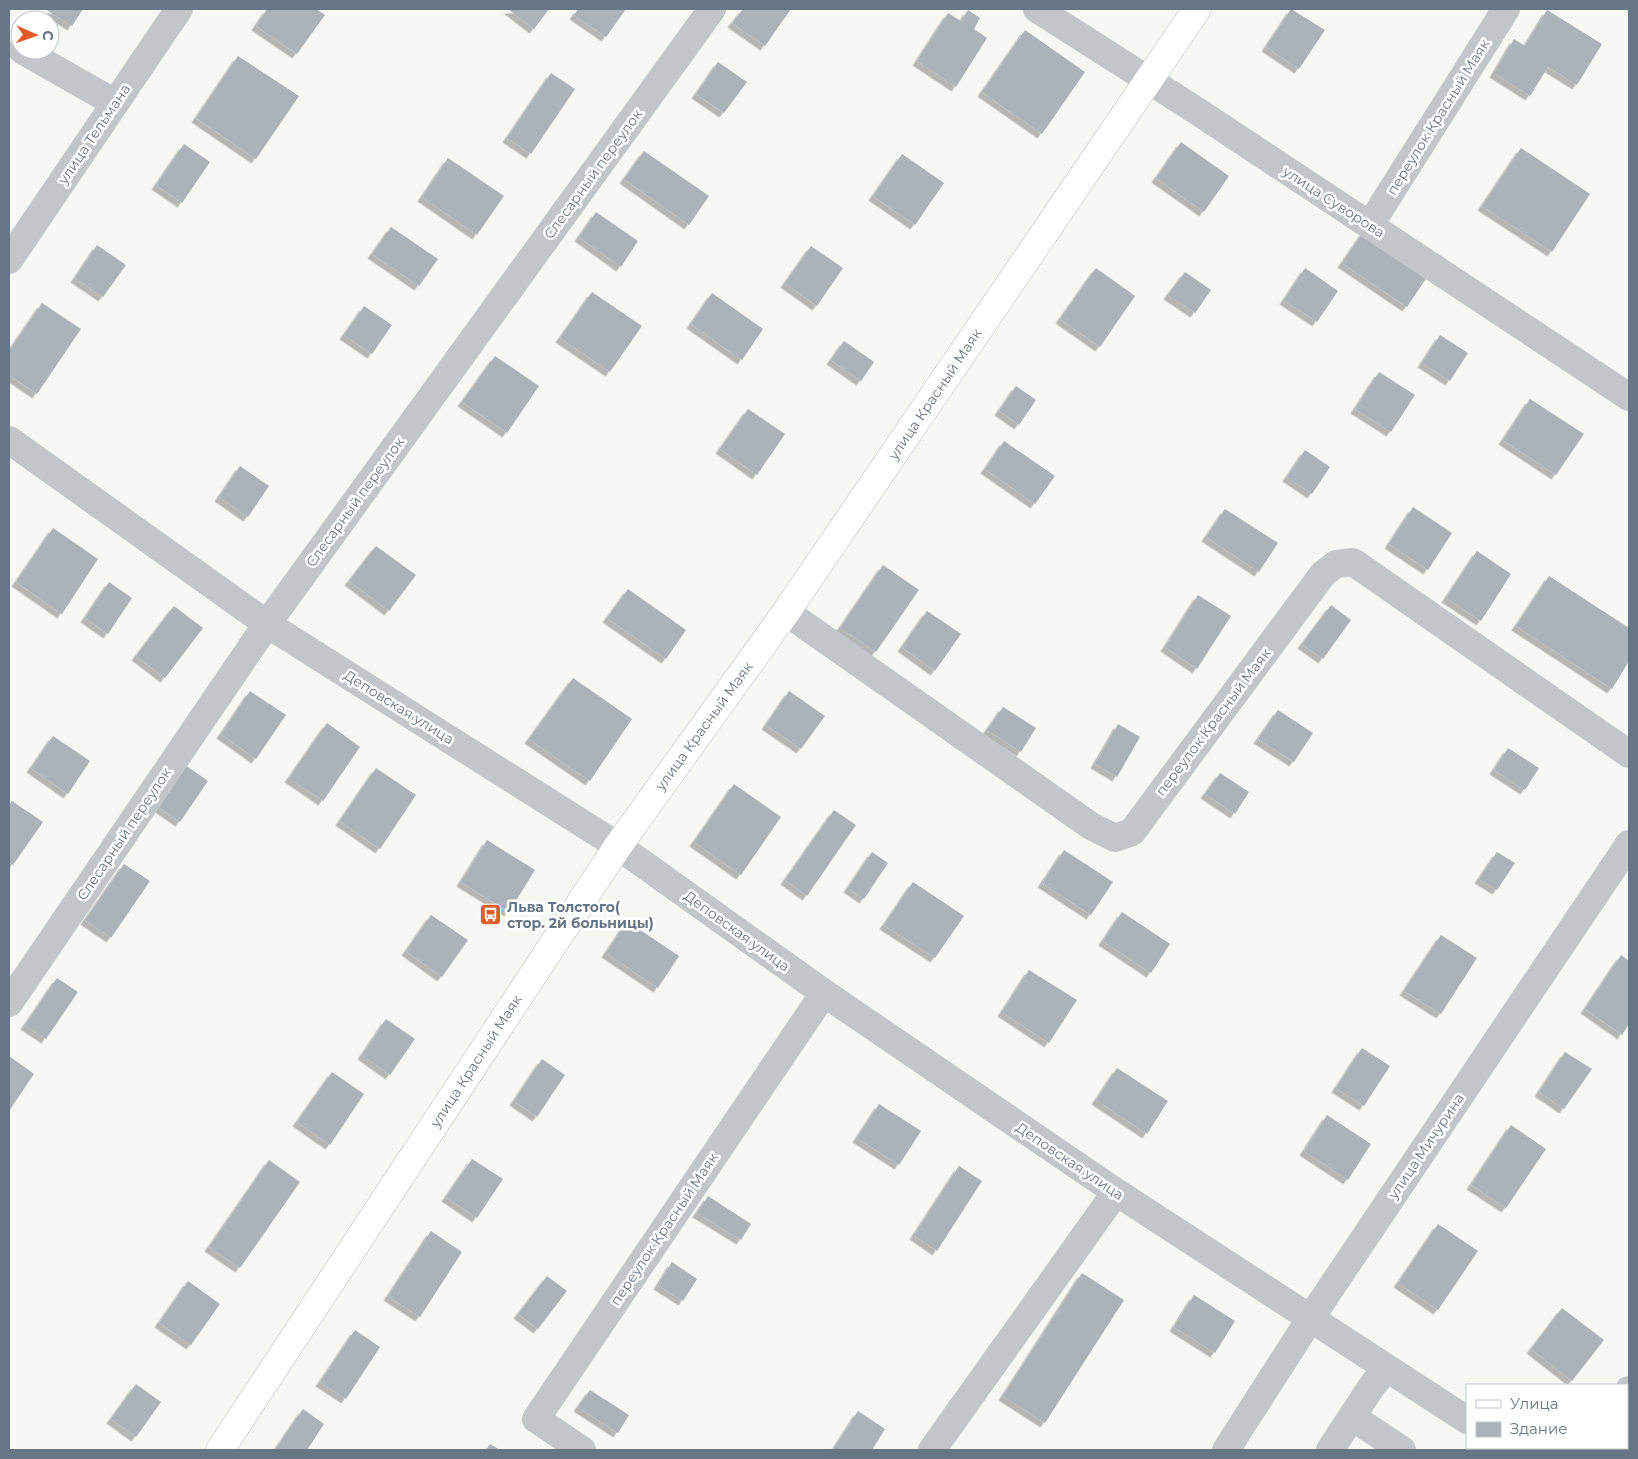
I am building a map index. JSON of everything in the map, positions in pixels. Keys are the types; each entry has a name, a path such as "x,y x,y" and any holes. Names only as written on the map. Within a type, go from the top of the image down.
{"main road":[{"name":"улица Красный Маяк","path":"220,1450 618,846 786,612 1197,9"}],"street":[{"name":"улица Тельмана","path":"9,260 179,9"},
{"name":"Слесарный переулок","path":"9,1003 267,624 712,9"},
{"name":"улица Суворова","path":"1037,9 1149,80 1629,397"},
{"name":"переулок Красный Маяк","path":"1370,225 1506,9"},
{"path":"40,60 115,103"},
{"name":"Деповская улица","path":"9,440 267,624 618,846 824,993 1116,1192 1466,1419"},
{"name":"переулок Красный Маяк","path":"786,612 1091,826 1115,838 1132,832 1323,574 1336,564 1353,562 1629,754"},
{"name":"улица Мичурина","path":"1226,1450 1310,1319 1629,844"},
{"name":"переулок Красный Маяк","path":"582,1450 536,1419 824,993"},
{"path":"932,1450 1116,1192"},
{"path":"1330,1450 1372,1386 1387,1368"},
{"path":"1352,1417 1402,1450"}],"building":[{"path":"45,9 83,9 72,26 60,18 60,10"},
{"path":"267,9 316,9 325,15 297,54 256,26"},
{"path":"508,9 549,9 534,29"},
{"path":"578,9 626,9 606,37 574,15"},
{"path":"743,9 791,9 765,46 732,23"},
{"path":"1291,9 1325,30 1299,69 1266,47"},
{"path":"968,10 980,18 974,29 987,38 956,87 917,61 948,13 961,21"},
{"path":"1547,10 1602,44 1577,85 1548,67 1530,96 1494,73 1514,39 1525,46"},
{"path":"1025,30 1085,72 1042,134 982,92"},
{"path":"238,56 299,96 256,159 196,118"},
{"path":"718,62 747,82 724,113 696,94"},
{"path":"551,73 575,89 531,154 507,138"},
{"path":"1181,142 1229,176 1204,212 1156,178"},
{"path":"184,144 210,162 182,203 156,185"},
{"path":"1521,148 1590,194 1552,252 1482,206"},
{"path":"644,151 709,196 689,225 624,179"},
{"path":"902,154 944,183 915,225 873,196"},
{"path":"448,158 504,196 477,235 422,197"},
{"path":"596,212 638,241 621,267 579,237"},
{"path":"391,227 438,259 419,286 372,254"},
{"path":"1364,231 1429,274 1407,307 1342,263"},
{"path":"97,245 126,265 103,297 75,278"},
{"path":"811,246 843,268 817,306 785,283"},
{"path":"1096,268 1135,296 1100,347 1060,319"},
{"path":"1305,268 1338,291 1317,322 1284,300"},
{"path":"1185,272 1211,290 1195,313 1168,295"},
{"path":"592,292 642,326 610,372 560,338"},
{"path":"712,293 763,329 742,360 691,324"},
{"path":"42,303 81,329 37,394 9,375 9,351"},
{"path":"364,306 392,325 372,354 344,335"},
{"path":"1440,335 1468,353 1450,381 1422,363"},
{"path":"844,341 874,362 861,381 831,360"},
{"path":"495,356 539,386 507,433 462,402"},
{"path":"1379,372 1415,395 1391,432 1355,409"},
{"path":"1016,386 1036,400 1019,425 999,411"},
{"path":"1530,399 1584,434 1556,475 1503,440"},
{"path":"748,409 785,434 757,475 720,449"},
{"path":"1004,441 1055,476 1035,504 985,469"},
{"path":"1305,450 1330,467 1312,494 1287,477"},
{"path":"240,466 269,486 248,517 219,497"},
{"path":"1413,507 1452,533 1428,570 1389,544"},
{"path":"1225,509 1278,543 1259,572 1206,537"},
{"path":"53,528 98,559 62,614 16,582"},
{"path":"376,546 416,575 389,611 349,581"},
{"path":"1477,551 1511,574 1481,621 1446,598"},
{"path":"883,565 919,590 876,652 840,628"},
{"path":"1549,576 1629,628 1629,661 1612,689 1516,626"},
{"path":"109,582 132,598 108,634 85,618"},
{"path":"628,589 686,630 666,659 607,618"},
{"path":"1198,595 1231,616 1197,669 1165,647"},
{"path":"1331,605 1351,620 1323,659 1302,644"},
{"path":"174,606 203,628 165,678 136,656"},
{"path":"927,611 961,634 935,671 902,647"},
{"path":"573,678 632,719 590,781 529,739"},
{"path":"250,691 286,715 256,759 221,734"},
{"path":"789,691 825,716 801,749 766,725"},
{"path":"1003,707 1036,728 1021,752 987,730"},
{"path":"1278,710 1313,733 1294,762 1258,739"},
{"path":"327,723 360,747 323,801 289,778"},
{"path":"1118,724 1140,737 1117,777 1095,764"},
{"path":"53,736 90,761 68,794 31,768"},
{"path":"1508,748 1539,768 1525,790 1494,770"},
{"path":"185,765 208,781 180,822 157,806"},
{"path":"376,768 416,795 380,849 340,821"},
{"path":"1220,773 1249,792 1235,814 1205,794"},
{"path":"734,784 781,817 741,875 694,842"},
{"path":"12,801 43,822 13,865 9,862 9,806"},
{"path":"834,810 856,825 807,896 785,880"},
{"path":"487,840 535,870 509,912 461,882"},
{"path":"1064,850 1113,882 1091,915 1042,883"},
{"path":"872,852 888,863 864,899 848,888"},
{"path":"1497,852 1515,863 1497,890 1479,879"},
{"path":"124,864 150,881 111,938 85,920"},
{"path":"913,882 964,916 935,958 884,925"},
{"path":"1122,912 1170,944 1151,973 1103,941"},
{"path":"431,915 468,940 442,977 406,951"},
{"path":"627,921 679,956 658,988 606,953"},
{"path":"1441,935 1477,958 1441,1014 1404,991"},
{"path":"1621,955 1629,961 1629,1024 1622,1035 1585,1009"},
{"path":"1029,970 1077,1000 1049,1043 1002,1012"},
{"path":"57,978 78,992 46,1039 25,1025"},
{"path":"386,1019 415,1039 390,1075 362,1055"},
{"path":"1362,1048 1390,1066 1364,1106 1336,1088"},
{"path":"1565,1052 1592,1069 1564,1109 1539,1092"},
{"path":"9,1056 34,1074 9,1111"},
{"path":"542,1059 565,1075 537,1117 514,1101"},
{"path":"1117,1068 1168,1101 1147,1134 1096,1100"},
{"path":"332,1072 364,1094 330,1145 297,1122"},
{"path":"879,1104 921,1131 899,1165 857,1138"},
{"path":"1327,1115 1371,1144 1348,1180 1304,1151"},
{"path":"1511,1125 1546,1149 1506,1208 1471,1185"},
{"path":"472,1159 503,1179 477,1218 446,1197"},
{"path":"269,1160 300,1182 240,1268 209,1247"},
{"path":"959,1166 982,1181 937,1251 914,1235"},
{"path":"708,1196 751,1224 741,1240 697,1213"},
{"path":"1438,1224 1478,1251 1438,1310 1398,1283"},
{"path":"431,1231 462,1252 420,1317 388,1296"},
{"path":"672,1262 697,1279 683,1301 658,1285"},
{"path":"1082,1273 1124,1300 1045,1423 1003,1396"},
{"path":"547,1276 567,1291 538,1329 518,1314"},
{"path":"188,1281 220,1304 191,1345 159,1323"},
{"path":"1194,1295 1235,1321 1215,1353 1174,1327"},
{"path":"1562,1308 1604,1340 1572,1381 1531,1349"},
{"path":"355,1330 380,1347 346,1399 320,1382"},
{"path":"136,1384 161,1402 136,1437 111,1419"},
{"path":"590,1390 629,1415 618,1433 578,1407"},
{"path":"303,1409 324,1424 307,1450 275,1450"},
{"path":"858,1411 885,1429 872,1450 833,1450"},
{"path":"1629,1436 1629,1450 1622,1450 1620,1449 1628,1449"},
{"path":"490,1444 500,1450 486,1450"}],"place":[{"name":"Льва Толстого( стор. 2й больницы)","path":"491,915"}]}
